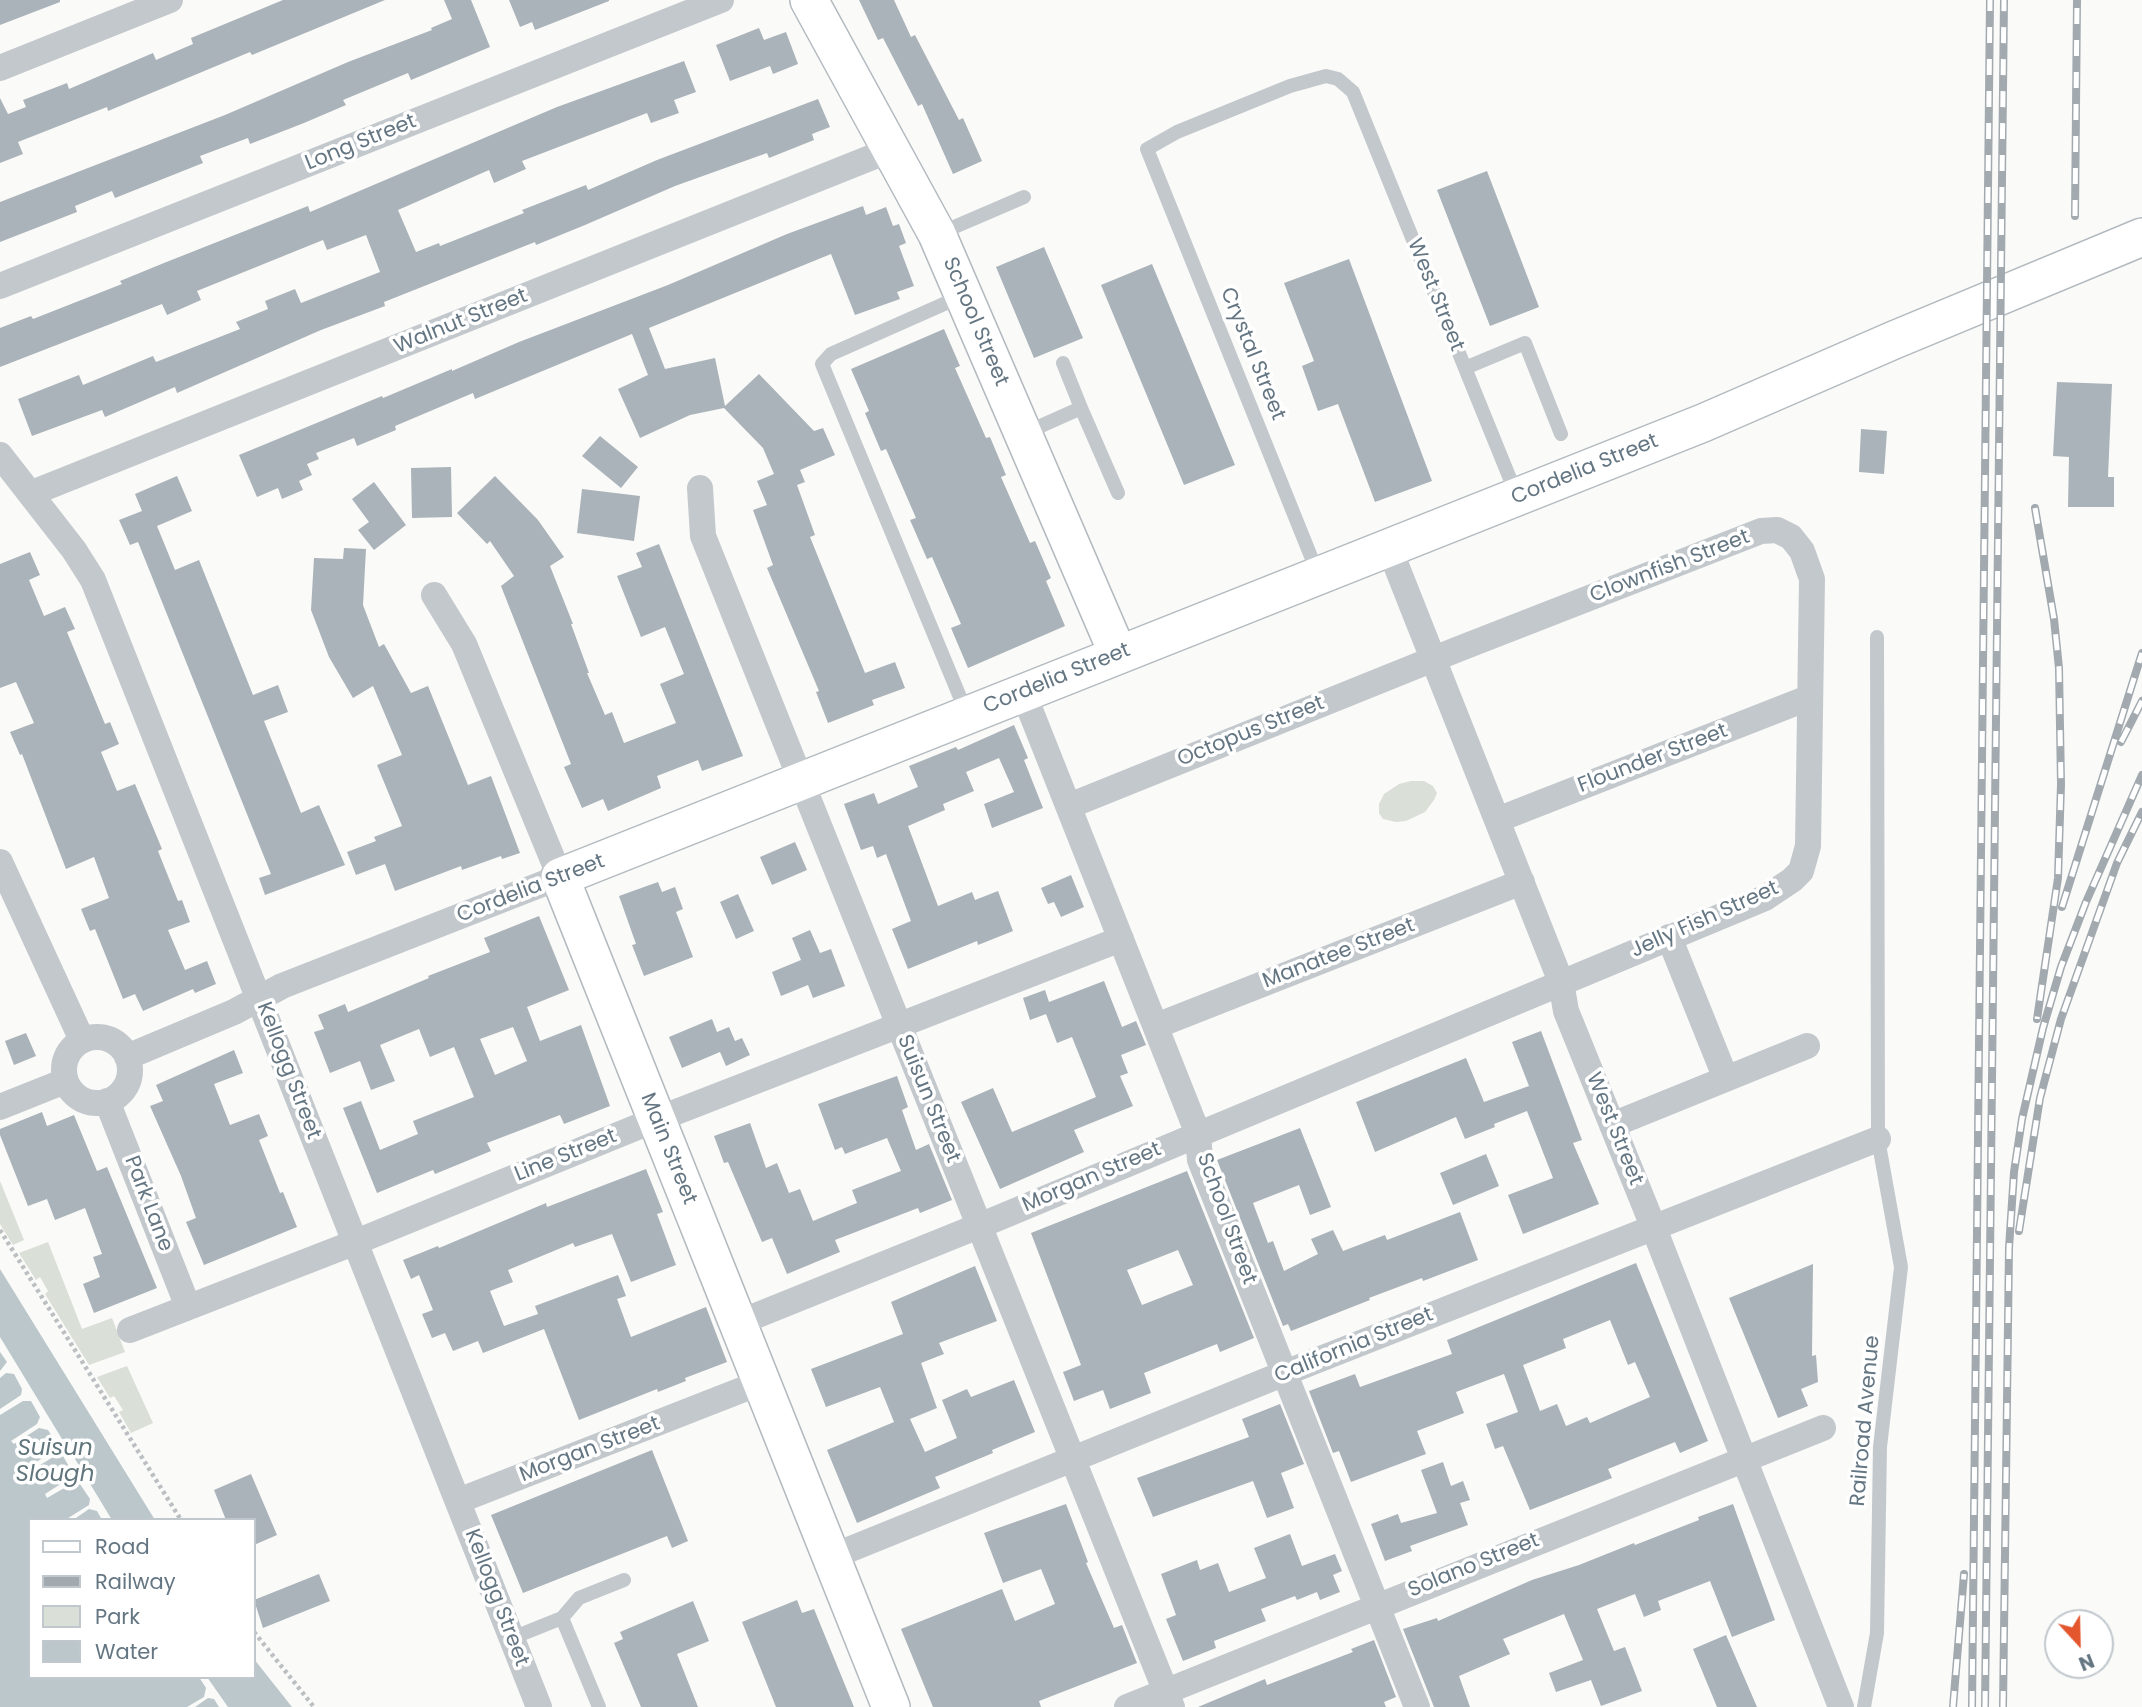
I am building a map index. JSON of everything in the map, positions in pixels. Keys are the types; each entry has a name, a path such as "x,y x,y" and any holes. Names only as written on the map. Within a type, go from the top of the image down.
{"main road":[{"name":"School Street","path":"809,0 937,234 1118,654"},
{"name":"Cordelia Street","path":"560,877 1118,654 1390,550 1703,423 1987,300 2142,237"},
{"name":"Main Street","path":"560,877 891,1707"}],"street":[{"path":"0,68 170,0"},
{"name":"Long Street","path":"0,286 721,0"},
{"name":"Walnut Street","path":"32,494 890,150"},
{"name":"Kellogg Street","path":"0,455 74,550 93,580 539,1707"},
{"name":"Suisun Street","path":"700,488 703,536 1169,1699"},
{"name":"Clownfish Street","path":"1434,659 1761,531 1777,530 1791,537 1802,551 1812,579 1808,698"},
{"name":"West Street","path":"1390,550 1522,882 1560,982 1566,1011 1841,1707"},
{"name":"Main Street","path":"434,596 464,644 560,877"},
{"name":"Octopus Street","path":"1069,806 1434,659"},
{"name":"School Street","path":"1023,692 1198,1134 1200,1160 1417,1707"},
{"name":"Flounder Street","path":"1497,820 1808,698"},
{"name":"Jelly Fish Street","path":"1560,982 1765,898 1792,880 1801,870 1808,846 1808,698"},
{"path":"0,862 82,1040"},
{"name":"Cordelia Street","path":"127,1057 260,1000 285,985 560,877"},
{"name":"Manatee Street","path":"1156,1026 1522,882"},
{"path":"1669,937 1726,1079"},
{"name":"Line Street","path":"130,1330 1121,939"},
{"name":"Morgan Street","path":"738,1323 978,1226 1560,982"},
{"path":"104,1037 114,1041 127,1057 129,1078 124,1088 107,1101 87,1101 70,1090 65,1081 65,1062 74,1045 82,1040 104,1037"},
{"path":"1612,1125 1807,1046"},
{"path":"0,1107 65,1081"},
{"name":"Park Lane","path":"107,1101 188,1307"},
{"name":"California Street","path":"831,1557 1653,1226 1736,1197 1878,1139"},
{"name":"Morgan Street","path":"458,1501 762,1382"},
{"name":"Solano Street","path":"1127,1707 1169,1699 1376,1605 1823,1428"}],"lane":[{"name":"West Street","path":"1147,149 1177,132 1290,86 1326,76 1338,79 1353,92 1517,497"},
{"name":"Crystal Street","path":"1147,149 1318,576"},
{"path":"937,234 1024,197"},
{"path":"964,295 831,354 822,364 967,714"},
{"path":"1465,368 1525,343 1561,434"},
{"path":"1063,363 1118,493"},
{"path":"1023,434 1081,408"},
{"name":"Railroad Avenue","path":"1864,1707 1877,1633 1880,1447 1901,1267 1878,1139 1877,637"},
{"path":"512,1638 562,1618 579,1598 624,1580"},
{"path":"562,1618 599,1707"}],"path":[{"path":"0,1230 180,1518"},
{"path":"256,1634 314,1707"}],"green space":[{"path":"1424,781 1433,786 1437,793 1434,800 1425,812 1406,821 1383,819 1379,813 1379,804 1384,794 1399,784"},
{"path":"0,1181 24,1240 13,1245 0,1224"},
{"path":"48,1242 82,1329 112,1318 125,1352 89,1365 45,1294 48,1291 40,1277 36,1280 19,1253"},
{"path":"127,1366 153,1423 131,1433 119,1412 123,1410 114,1396 110,1398 97,1377"}],"water":[{"name":"Suisun Slough","path":"0,1269 154,1518 28,1518 28,1679 256,1679 256,1662 292,1707 0,1707"}],"pier":[{"path":"0,1337 62,1439 69,1440 74,1449 72,1454 111,1518 101,1518 97,1511 89,1509 76,1518 68,1518 89,1505 90,1499 80,1484 73,1483 47,1498 45,1494 70,1478 72,1472 63,1456 55,1456 30,1471 28,1467 54,1451 57,1444 48,1430 39,1428 14,1444 11,1441 37,1424 40,1417 31,1401 23,1401 0,1415 0,1409 21,1395 22,1389 14,1374 6,1373 0,1378 0,1371 7,1362 0,1352"},
{"path":"200,1679 208,1679 228,1707 219,1707 214,1699 208,1698 195,1707 187,1707 204,1697 206,1688"}],"building":[{"path":"0,0 60,0 60,2 0,25"},
{"path":"283,0 385,0 108,111 107,107 18,142 23,154 0,163 0,98 8,114 26,107 23,100 67,83 69,89 153,53 156,60 193,44 191,38"},
{"path":"444,0 471,0 490,47 411,80 408,73 343,100 346,105 304,123 250,144 248,138 200,156 203,163 115,198 112,191 75,206 77,212 0,242 0,202 225,115 348,62 432,30 431,28 452,19"},
{"path":"509,0 609,1 535,30 532,22 520,27"},
{"path":"859,0 894,0 911,37 915,35 959,120 963,118 982,161 953,174 922,104 918,106 883,38 878,40"},
{"path":"759,28 764,40 786,32 798,64 773,74 770,66 730,81 716,45"},
{"path":"684,61 696,92 674,100 679,113 651,123 647,113 522,161 526,169 494,183 489,170 398,210 416,252 439,243 440,246 524,213 522,210 586,185 588,190 657,160 818,99 830,127 812,134 814,140 769,158 767,153 675,186 536,245 535,242 384,302 385,306 321,330 177,393 175,387 105,417 102,410 32,436 18,399 79,375 83,385 153,356 156,362 240,329 236,322 268,309 265,301 295,289 301,303 380,272 366,235 327,250 323,240 197,291 201,300 167,315 162,304 0,367 0,328 31,316 33,319 122,284 120,281 308,206 310,212 557,107"},
{"path":"1487,171 1539,307 1490,326 1437,190"},
{"path":"863,206 866,215 886,207 893,226 899,224 906,243 899,246 914,286 897,292 900,299 855,315 831,254 649,328 665,369 715,358 725,406 759,374 814,431 823,428 835,455 800,470 805,482 797,485 815,535 810,537 865,673 895,662 905,688 872,700 874,705 828,723 816,692 819,691 767,568 773,565 753,510 767,505 757,481 774,474 763,448 724,408 690,415 640,438 618,389 648,375 632,334 475,399 473,393 395,426 396,430 357,446 354,438 316,453 319,459 307,464 312,475 299,481 303,490 282,499 278,488 257,497 239,455 382,396 383,398 668,285 787,234"},
{"path":"1044,247 1083,338 1034,358 996,267"},
{"path":"1349,259 1432,481 1375,502 1338,404 1318,411 1302,366 1314,361 1284,283"},
{"path":"1152,264 1235,465 1184,485 1101,285"},
{"path":"944,329 960,366 955,368 986,438 990,437 1006,475 1001,477 1030,543 1035,541 1051,578 1046,581 1065,626 968,668 951,628 961,624 932,557 927,559 910,520 916,518 886,449 881,451 865,413 869,411 851,369"},
{"path":"2057,382 2112,384 2108,477 2114,477 2114,507 2068,507 2069,457 2053,456"},
{"path":"1861,429 1887,431 1884,474 1859,472"},
{"path":"600,436 638,467 621,488 582,456"},
{"path":"451,467 452,517 412,518 411,468"},
{"path":"177,476 192,511 157,526 175,570 199,560 253,695 278,685 288,712 264,721 301,813 319,805 345,865 265,895 259,878 271,874 138,542 130,545 119,520 142,511 135,494"},
{"path":"495,476 538,520 564,557 550,566 573,624 587,673 605,715 612,712 624,743 676,723 660,684 684,674 665,627 641,637 617,576 642,567 636,553 659,544 743,756 702,771 698,760 657,776 661,788 608,811 603,799 582,808 564,767 571,764 501,586 514,576 490,541 487,544 457,513"},
{"path":"374,482 406,525 374,550 358,530 369,522 352,499"},
{"path":"582,489 640,496 634,541 577,533"},
{"path":"344,548 366,549 363,605 379,647 384,644 411,693 428,686 468,785 491,776 520,853 502,859 501,856 462,870 461,866 395,891 385,864 356,875 347,852 376,841 374,837 402,826 377,765 402,755 373,686 353,698 329,657 311,610 314,558 343,559"},
{"path":"30,552 40,575 29,580 44,616 65,607 75,629 67,632 105,724 110,722 119,744 101,752 117,791 135,784 162,849 158,851 178,901 182,900 190,922 168,930 185,970 207,961 216,984 195,993 193,989 143,1011 135,994 123,999 95,929 90,931 81,909 109,898 94,857 66,869 22,754 20,755 10,732 34,723 16,682 0,688 0,564"},
{"path":"1014,725 1028,758 1024,760 1043,808 992,828 984,804 1014,792 999,758 966,772 974,791 943,804 945,810 908,826 938,906 972,892 975,900 998,891 1013,931 978,945 977,941 908,969 892,929 911,921 886,854 877,858 873,846 861,850 844,804 874,793 878,804 918,787 909,766 956,747 958,750"},
{"path":"795,842 807,870 772,885 760,857"},
{"path":"1071,875 1084,907 1061,917 1054,902 1048,904 1041,888"},
{"path":"658,882 662,892 675,887 683,909 676,912 693,957 644,976 632,945 636,944 619,896"},
{"path":"738,894 754,931 736,939 720,902"},
{"path":"539,916 569,990 527,1007 540,1041 581,1025 610,1106 564,1124 560,1115 487,1143 491,1151 435,1174 433,1170 377,1193 343,1108 361,1101 380,1150 418,1134 413,1121 474,1097 454,1047 430,1057 419,1029 380,1045 395,1081 371,1090 360,1061 330,1073 314,1032 324,1029 318,1015 345,1004 348,1012 490,952 484,938","holes":["513,1027 527,1061 495,1075 480,1039"]},
{"path":"810,930 820,953 831,949 845,986 813,998 808,985 781,996 772,972 801,960 792,938"},
{"path":"1104,981 1122,1027 1136,1021 1146,1045 1121,1055 1128,1073 1120,1076 1133,1106 1074,1130 1084,1152 1000,1189 961,1102 993,1088 1012,1132 1096,1097 1072,1037 1057,1043 1046,1014 1030,1020 1023,998 1045,990 1049,1002"},
{"path":"712,1019 717,1032 729,1027 735,1041 742,1038 750,1055 726,1066 720,1052 682,1068 669,1037"},
{"path":"1541,1031 1582,1140 1573,1143 1599,1204 1523,1234 1508,1195 1553,1178 1527,1111 1465,1139 1456,1117 1375,1152 1356,1102 1466,1058 1484,1102 1529,1086 1512,1042"},
{"path":"26,1033 36,1056 14,1065 5,1041"},
{"path":"234,1050 243,1073 214,1084 230,1125 259,1114 268,1136 259,1140 297,1227 204,1265 186,1222 196,1218 150,1106 163,1101 156,1085"},
{"path":"897,1076 908,1107 902,1110 916,1150 929,1144 952,1200 920,1213 918,1208 835,1240 840,1252 787,1274 772,1238 762,1242 714,1136 750,1123 766,1168 777,1163 789,1193 800,1189 813,1221 857,1203 852,1190 901,1171 887,1138 845,1154 842,1147 835,1150 818,1104"},
{"path":"42,1112 47,1126 74,1115 97,1171 107,1167 157,1288 94,1313 83,1284 100,1277 93,1257 102,1254 85,1208 55,1220 47,1199 28,1206 0,1135 0,1129"},
{"path":"1300,1128 1331,1207 1310,1215 1299,1185 1253,1203 1268,1243 1273,1241 1284,1271 1318,1254 1311,1239 1333,1230 1343,1251 1385,1235 1387,1240 1460,1212 1478,1260 1369,1298 1370,1300 1291,1331 1288,1324 1283,1326 1217,1160"},
{"path":"1486,1154 1499,1186 1453,1205 1440,1173"},
{"path":"646,1169 663,1212 657,1214 676,1265 631,1282 612,1234 575,1247 573,1243 508,1270 513,1282 490,1291 504,1326 538,1314 535,1306 618,1275 626,1296 617,1299 631,1337 706,1307 727,1362 658,1392 657,1389 579,1420 544,1329 483,1353 478,1341 453,1351 445,1333 432,1338 422,1314 433,1310 419,1275 411,1279 403,1260 438,1246 439,1248 546,1203 547,1207"},
{"path":"1187,1171 1254,1338 1220,1352 1217,1344 1144,1373 1151,1393 1110,1409 1103,1390 1074,1401 1063,1372 1081,1365 1031,1233","holes":["1178,1250 1193,1285 1142,1305 1127,1270"]},
{"path":"1636,1263 1708,1441 1680,1453 1675,1442 1608,1469 1612,1478 1530,1510 1503,1446 1495,1449 1486,1424 1518,1412 1504,1374 1456,1392 1464,1413 1417,1431 1426,1454 1351,1482 1339,1451 1333,1453 1309,1391 1355,1374 1360,1387 1452,1354 1447,1340","holes":["1610,1320 1628,1365 1635,1362 1650,1397 1590,1423 1587,1417 1566,1426 1557,1404 1540,1411 1523,1365 1566,1348 1563,1339"]},
{"path":"1813,1264 1812,1356 1816,1355 1818,1382 1801,1389 1808,1406 1778,1418 1729,1298"},
{"path":"975,1266 997,1321 939,1343 944,1354 921,1363 937,1408 910,1419 925,1452 957,1438 942,1400 967,1389 971,1397 1014,1380 1035,1432 935,1477 940,1488 857,1523 827,1450 894,1422 880,1387 826,1407 811,1369 903,1334 891,1302"},
{"path":"1280,1404 1304,1464 1281,1473 1294,1508 1267,1518 1253,1481 1153,1517 1137,1478 1249,1437 1242,1419"},
{"path":"652,1450 688,1541 672,1548 667,1536 523,1593 491,1515"},
{"path":"1443,1462 1451,1486 1463,1481 1470,1500 1460,1503 1468,1525 1410,1546 1412,1551 1385,1561 1371,1524 1398,1514 1401,1523 1437,1513 1421,1470"},
{"path":"251,1474 277,1535 256,1544 256,1518 225,1518 214,1490"},
{"path":"1066,1504 1088,1562 1086,1563 1114,1628 1122,1625 1137,1663 1039,1701 1041,1707 933,1707 901,1629 1002,1589 1015,1621 1055,1604 1041,1569 1003,1583 984,1533"},
{"path":"1733,1504 1775,1620 1732,1637 1710,1581 1658,1601 1661,1610 1644,1617 1635,1594 1597,1609 1614,1651 1625,1647 1642,1691 1601,1706 1591,1680 1556,1692 1549,1673 1583,1660 1564,1614 1503,1639 1510,1654 1459,1676 1470,1707 1434,1707 1403,1629 1437,1618 1438,1621 1532,1580 1634,1543 1635,1545"},
{"path":"1290,1534 1302,1566 1335,1554 1342,1571 1333,1575 1340,1592 1320,1600 1317,1592 1297,1600 1295,1596 1261,1609 1266,1621 1214,1641 1216,1648 1183,1661 1166,1619 1176,1615 1161,1574 1197,1560 1200,1570 1218,1563 1229,1592 1266,1578 1254,1548"},
{"path":"319,1574 330,1601 263,1628 256,1599"},
{"path":"797,1600 802,1613 814,1609 854,1707 776,1707 742,1622"},
{"path":"693,1601 709,1641 677,1654 698,1707 641,1707 614,1643 623,1639 620,1632"},
{"path":"1726,1635 1757,1707 1717,1707 1693,1649"},
{"path":"1374,1640 1396,1697 1384,1702 1386,1707 1198,1707 1265,1679 1267,1685 1353,1652 1351,1649"}],"railway":[{"path":"1972,1707 1990,0"},
{"path":"1985,1707 2004,0"},
{"path":"2075,216 2077,0"},
{"path":"2035,508 2054,619 2059,668 2061,784 2058,878 2037,1019"},
{"path":"2062,907 2142,653"},
{"path":"2121,742 2142,701"},
{"path":"2003,1707 2009,1248 2014,1172 2022,1119 2043,1028 2061,967 2086,902 2142,775"},
{"path":"2019,1231 2040,1098 2061,1019 2117,863 2142,812"},
{"path":"1953,1707 1964,1574"}]}
